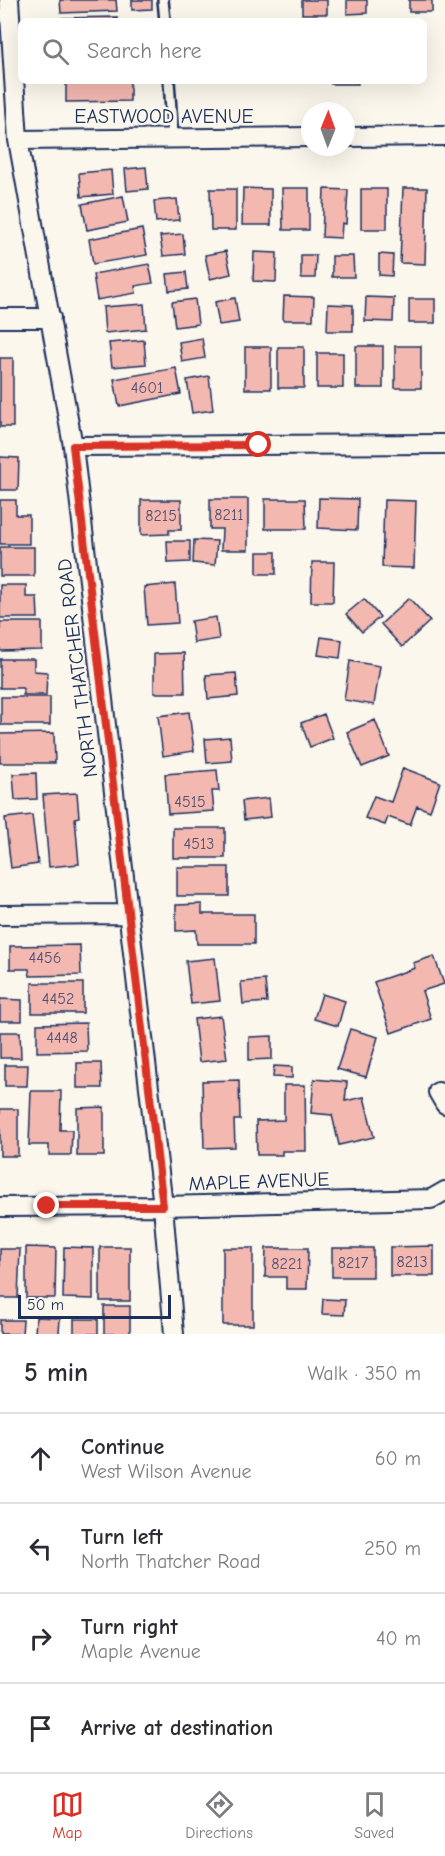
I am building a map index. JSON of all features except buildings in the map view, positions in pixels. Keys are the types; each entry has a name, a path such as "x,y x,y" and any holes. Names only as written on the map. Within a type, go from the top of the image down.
{"street":[{"name":"NORTH THATCHER ROAD","path":"9,0 18,140 73,446 163,1206 174,1334"},
{"path":"355,137 445,136"},
{"name":"EASTWOOD AVENUE","path":"18,140 301,137"},
{"path":"0,318 51,318"},
{"path":"73,446 445,444"},
{"path":"0,915 129,914"},
{"name":"MAPLE AVENUE","path":"0,1207 163,1206 431,1199 445,1191"}],"lane":[{"path":"163,0 165,18"},
{"path":"169,84 173,139"}],"route":[{"path":"47,1206 163,1206 73,446 259,445"}]}
